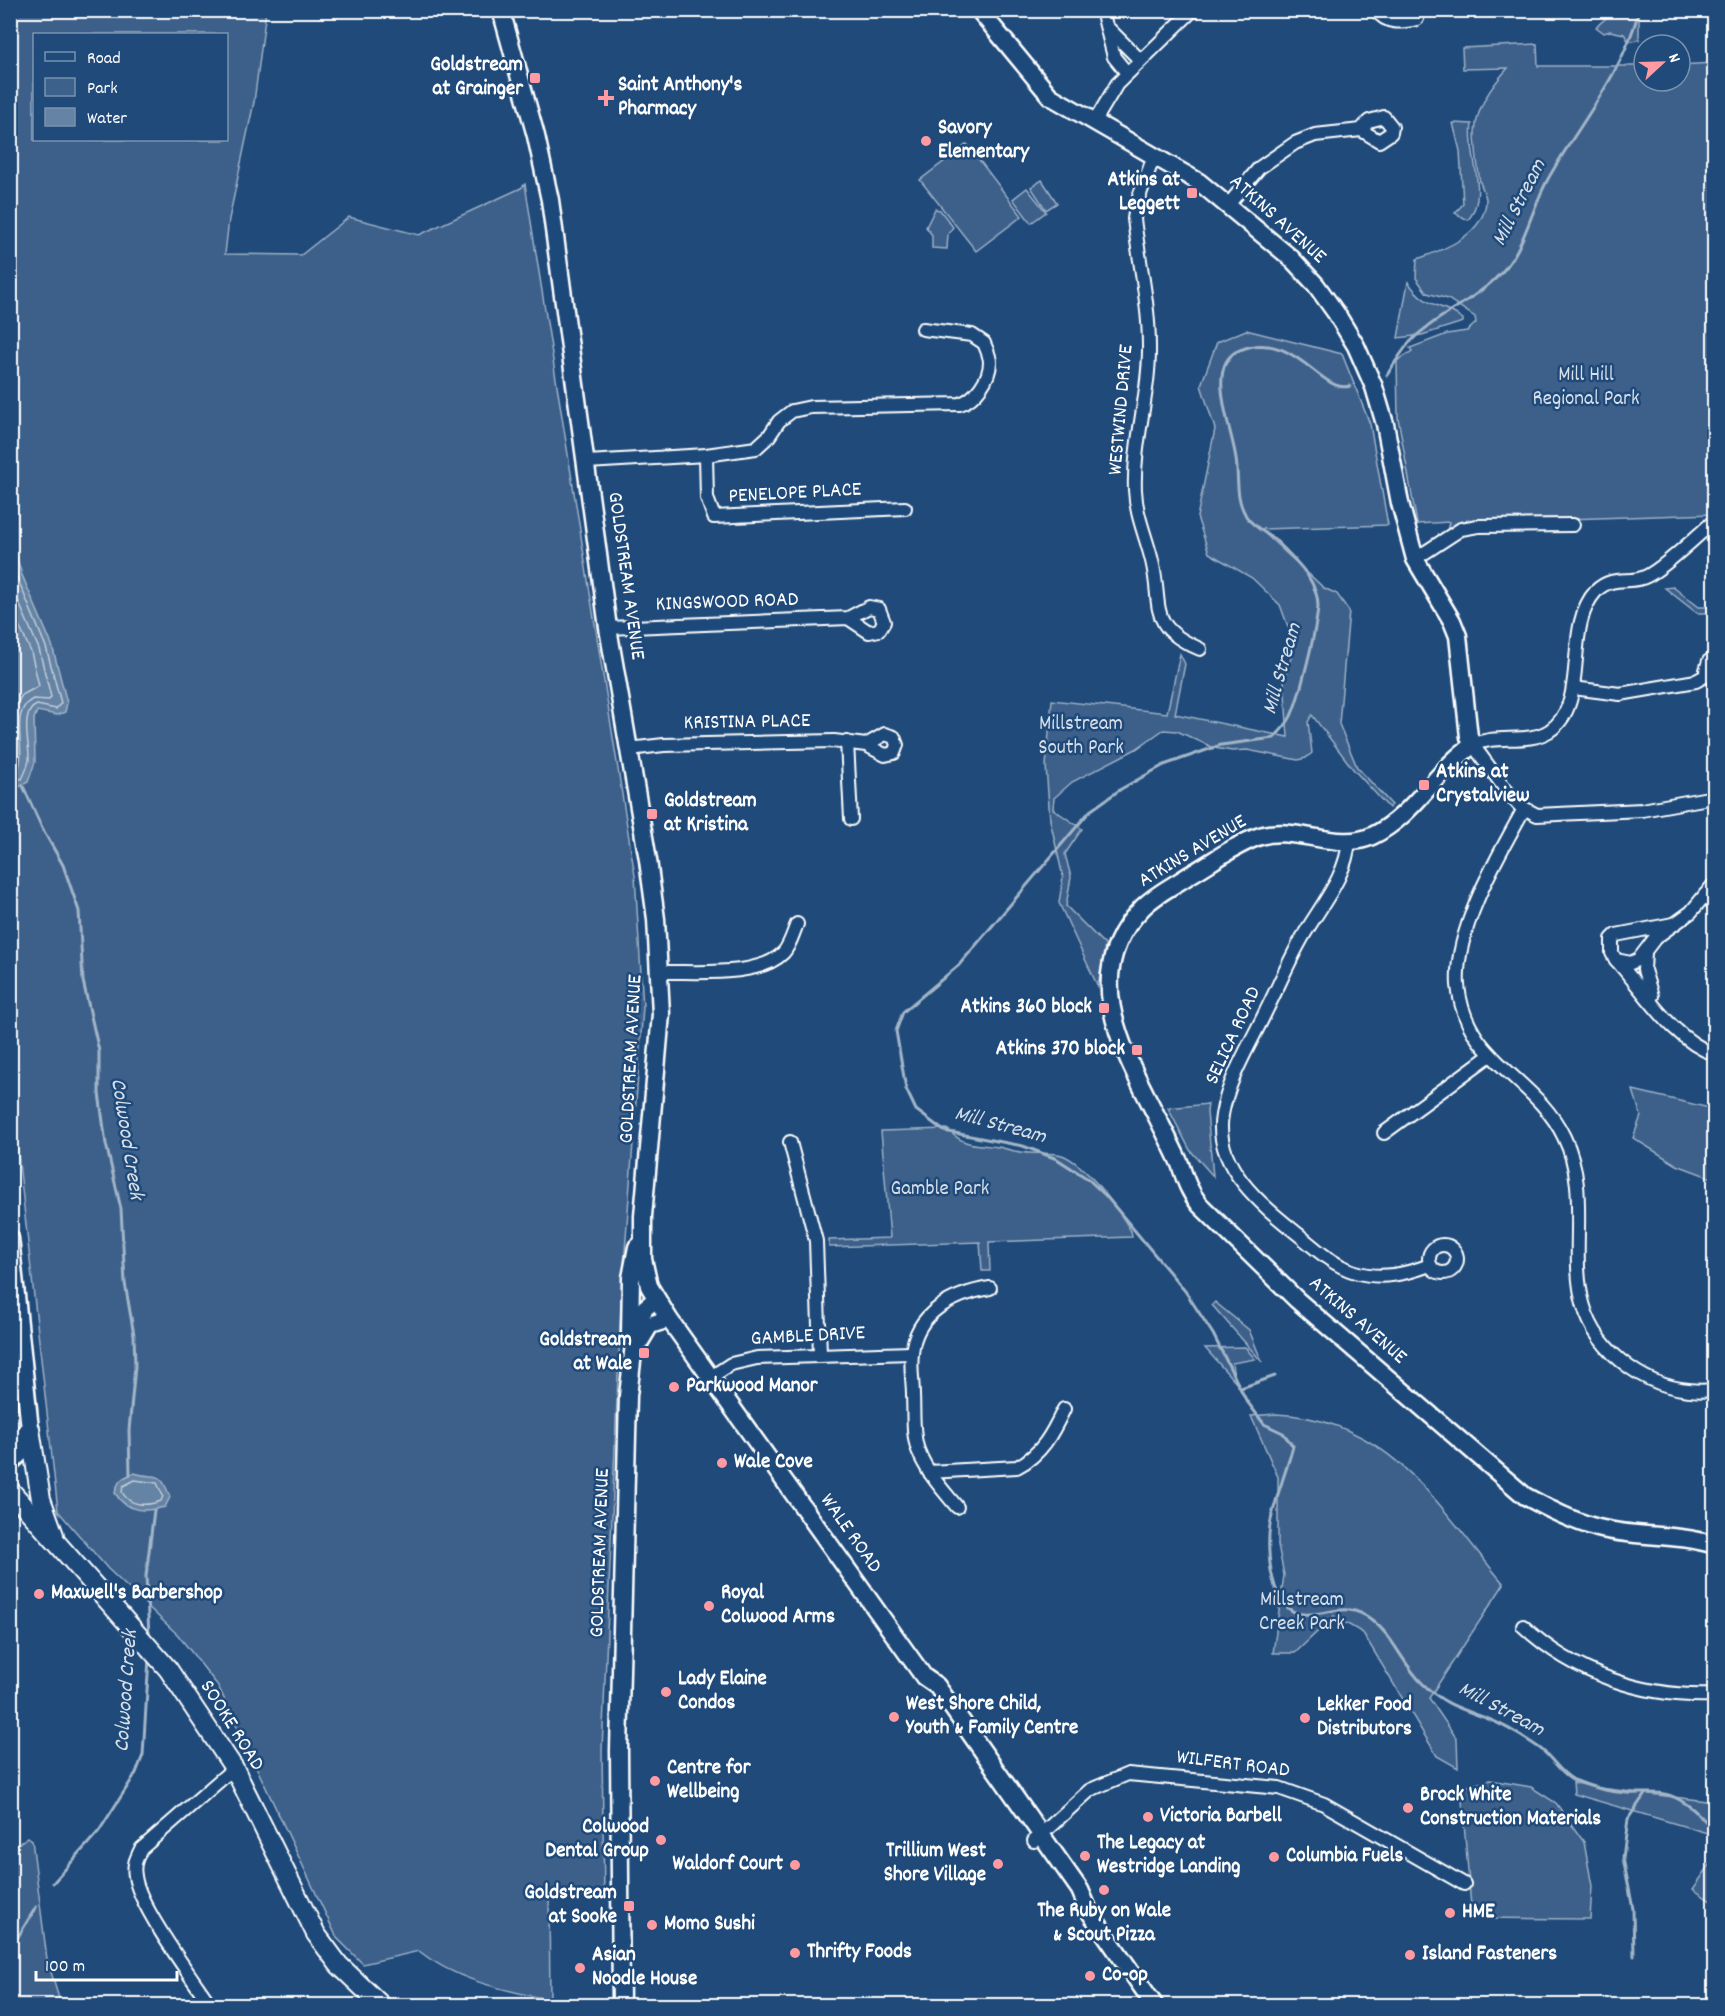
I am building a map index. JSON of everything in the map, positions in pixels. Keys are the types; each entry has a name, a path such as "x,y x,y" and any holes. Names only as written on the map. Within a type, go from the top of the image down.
{"main road":[{"path":"10,1447 30,1429"},
{"path":"30,1429 41,1498 58,1545"},
{"name":"SOOKE ROAD","path":"10,1490 168,1670 234,1768 316,1934 339,1965 377,2004"}],"street":[{"name":"GOLDSTREAM AVENUE","path":"501,10 536,136 550,200 608,628 648,860 661,972 658,1063 643,1216 645,1272 656,1299 640,1317 636,1327 626,1440 619,1750 621,2006"},
{"name":"ATKINS AVENUE","path":"979,10 1043,89 1199,182 1291,258 1316,285 1356,346 1374,387 1385,424 1400,503 1415,559 1452,621 1458,636 1469,737 1473,745 1389,825 1370,837 1349,840 1283,833 1258,837 1232,850 1150,901 1134,918 1116,945 1112,958 1111,998 1119,1038 1173,1149 1188,1188 1200,1204 1297,1300 1525,1496 1569,1519 1600,1528 1685,1538 1714,1545"},
{"path":"1102,10 1114,57 1127,73"},
{"path":"1095,121 1117,84 1193,10"},
{"path":"1376,10 1381,17 1397,22 1417,19"},
{"path":"1108,28 1140,60"},
{"path":"1228,205 1259,168 1295,143 1315,135 1361,130"},
{"name":"WESTWIND DRIVE","path":"1154,156 1136,205 1134,219 1149,343 1138,436 1136,505 1152,561 1158,612 1167,628 1185,643 1200,649"},
{"path":"587,462 706,455 756,448 769,436 779,421 792,411 811,407 960,404 972,400 990,362 984,343 972,335 924,329"},
{"name":"PENELOPE PLACE","path":"706,455 707,498 714,518 905,508"},
{"path":"1714,521 1646,577 1617,579 1597,590 1585,606 1579,625 1573,688 1564,715 1550,730 1533,738 1494,738 1473,745 1509,794 1527,810 1537,815 1659,808 1714,796"},
{"path":"1415,559 1461,529 1478,526 1573,525"},
{"name":"KINGSWOOD ROAD","path":"608,628 848,618"},
{"path":"1573,688 1620,694 1696,681 1711,677 1706,666 1714,658"},
{"path":"847,742 851,819"},
{"name":"KRISTINA PLACE","path":"629,749 664,745 847,742 866,745"},
{"path":"1527,810 1468,921 1458,962 1460,993 1468,1025 1489,1056 1549,1112 1564,1136 1574,1162 1577,1190 1577,1274 1582,1302 1593,1328 1607,1347 1637,1373 1659,1383 1683,1389 1714,1390"},
{"name":"SELICA ROAD","path":"1349,840 1344,864 1331,891 1303,935 1227,1094 1221,1128 1224,1147 1243,1183 1266,1209 1332,1263 1356,1272 1377,1276 1402,1274 1431,1265"},
{"path":"1616,960 1631,963 1645,953 1655,938 1710,899 1714,884"},
{"path":"661,972 739,970 774,961 785,951 797,924"},
{"path":"1673,924 1616,935 1611,946 1616,960 1680,1035 1697,1048 1714,1054"},
{"path":"1645,953 1646,982 1656,1005"},
{"path":"1384,1133 1489,1056"},
{"path":"790,1142 816,1241 820,1354"},
{"path":"632,1359 629,1316 631,1278 643,1216"},
{"path":"10,1238 30,1429 24,1450 10,1463"},
{"path":"957,1507 929,1472 917,1449 912,1353 916,1336 936,1309 954,1297 990,1288"},
{"name":"WALE ROAD","path":"656,1299 924,1677 928,1692 982,1759 1038,1838 1072,1896 1089,1911 1155,2006"},
{"path":"632,1359 645,1330 650,1325 669,1319"},
{"name":"GAMBLE DRIVE","path":"711,1377 743,1360 820,1354 912,1353"},
{"path":"929,1472 1017,1467 1042,1449 1064,1409"},
{"path":"1523,1626 1542,1644 1617,1682 1669,1694 1714,1695"},
{"path":"211,2006 168,1942 141,1893 135,1878 134,1863 141,1849 234,1768"},
{"name":"WILFERT ROAD","path":"1038,1838 1090,1790 1128,1774 1260,1786 1301,1794 1324,1804 1464,1884"}],"green space":[{"path":"10,11 266,11 254,102 229,219 225,254 301,255 349,217 419,235 521,188 525,184 635,876 643,1007 621,1306 602,1751 604,1896 549,1897 550,2000 465,1977 433,1961 419,1951 363,1964 337,1938 218,1686 178,1635 108,1569 58,1511 10,1082"},
{"path":"1614,11 1639,11 1639,33 1632,33 1632,41 1629,42 1624,34 1610,31 1604,33 1596,27"},
{"name":"Mill Hill Regional Park","path":"1537,44 1538,66 1632,66 1632,93 1692,93 1692,64 1714,63 1714,514 1477,522 1447,531 1449,522 1417,524 1398,418 1397,361 1412,351 1410,348 1447,334 1467,331 1476,323 1475,317 1448,299 1427,293 1416,278 1417,259 1462,239 1479,222 1486,199 1478,171 1476,123 1486,97 1508,68 1463,69 1462,48"},
{"path":"1453,123 1472,124 1472,149 1478,186 1474,209 1468,220 1455,213 1463,204 1460,151"},
{"path":"967,144 1022,216 976,251 920,180"},
{"path":"1042,180 1057,203 1046,210 1031,187"},
{"path":"1027,188 1046,212 1031,223 1013,199"},
{"path":"935,209 940,210 953,227 948,234 947,249 932,248 932,235 926,227"},
{"path":"1408,282 1422,297 1454,313 1463,319 1463,322 1422,335 1398,338"},
{"name":"Millstream South Park","path":"1246,330 1342,354 1370,424 1388,525 1260,529 1324,588 1337,594 1349,611 1339,724 1357,767 1392,805 1389,808 1353,769 1312,715 1308,722 1312,753 1306,758 1298,760 1247,750 1232,751 1214,748 1177,731 1163,730 1136,749 1072,782 1054,798 1053,809 1082,829 1065,854 1071,877 1066,906 1105,945 1098,987 1059,903 1063,877 1050,820 1046,766 1052,700 1167,713 1180,654 1185,664 1175,714 1288,737 1284,680 1295,645 1280,605 1252,578 1209,553 1197,517 1215,429 1201,385 1217,342"},
{"path":"1673,587 1699,607 1710,607 1714,592 1714,613 1697,613 1665,588"},
{"path":"1633,1090 1714,1109 1714,1179 1677,1165 1633,1138 1641,1116"},
{"path":"1208,1104 1213,1176 1190,1150 1168,1108"},
{"name":"Gamble Park","path":"947,1129 971,1144 1022,1152 1058,1154 1071,1160 1091,1177 1110,1200 1131,1231 1132,1237 989,1242 990,1271 982,1271 980,1242 829,1247 829,1240 890,1238 881,1131"},
{"path":"1215,1302 1249,1330 1262,1362 1212,1305"},
{"path":"1245,1347 1255,1359 1232,1363 1236,1383 1205,1348"},
{"name":"Millstream Creek Park","path":"1276,1414 1316,1420 1351,1432 1381,1449 1408,1471 1433,1497 1504,1584 1429,1698 1457,1739 1458,1768 1437,1756 1363,1633 1334,1616 1295,1653 1273,1653 1284,1575 1278,1545 1278,1477 1251,1416"},
{"path":"1490,1780 1531,1787 1556,1803 1584,1842 1592,1886 1590,1919 1472,1918 1461,1788"},
{"path":"1573,1782 1592,1787 1714,1802 1714,1835 1574,1794"},
{"path":"28,1837 32,1840 47,1959 61,2005 11,2005 11,1858 15,1846"},
{"path":"1714,1859 1714,1903 1693,1889"}],"water":[{"path":"10,535 22,575 52,645 67,703 65,712 57,715 37,711 34,719 35,762 28,782 19,787 10,782"},
{"path":"134,1473 160,1478 170,1497 165,1507 150,1510 137,1509 131,1508 120,1500 115,1493 119,1482"}],"waterway":[{"name":"Mill Stream","path":"1387,375 1414,338 1433,322 1476,295 1505,269 1520,245 1548,179 1600,97 1623,55 1639,10"},
{"name":"Mill Stream","path":"1350,386 1339,386 1328,381 1291,354 1276,348 1259,346 1240,350 1229,358 1223,369 1223,399 1236,459 1239,495 1243,509 1251,523 1274,539 1301,566 1312,583 1317,598 1317,616 1308,662 1295,707 1288,722 1274,738 1221,745 1164,765 1121,789 1090,811 959,965 903,1012 896,1031 906,1089 916,1110 944,1131 1023,1146 1057,1159 1088,1179 1106,1196 1185,1291 1213,1334 1246,1400 1264,1424 1283,1433 1293,1446 1275,1505 1269,1536 1270,1564 1277,1592 1283,1603 1292,1611 1303,1614 1338,1610 1363,1614 1380,1627 1423,1684 1445,1701 1506,1727 1543,1751 1574,1780 1613,1792 1658,1793 1670,1796 1692,1808 1714,1830"},
{"name":"Colwood Creek","path":"23,786 42,828 63,865 79,911 83,981 99,1051 99,1093 106,1144 121,1209 125,1283 134,1335 135,1366 129,1430 130,1475"},
{"path":"1241,1388 1275,1376"},
{"name":"Colwood Creek","path":"149,1636 146,1576 154,1510"},
{"name":"Colwood Creek","path":"53,1883 99,1831 136,1773 143,1755 149,1658"},
{"path":"1634,1956 1633,1909 1623,1858 1628,1819 1645,1794"},
{"name":"Colwood Creek","path":"10,1950 36,1907"}],"place":[{"name":"Goldstream at Grainger","path":"535,78"},
{"name":"Saint Anthony's Pharmacy","path":"606,98"},
{"name":"Savory Elementary","path":"926,141"},
{"name":"Atkins at Leggett","path":"1192,193"},
{"name":"Atkins at Crystalview","path":"1424,785"},
{"name":"Goldstream at Kristina","path":"652,814"},
{"name":"Atkins 360 block","path":"1104,1008"},
{"name":"Atkins 370 block","path":"1137,1050"},
{"name":"Goldstream at Wale","path":"644,1353"},
{"name":"Parkwood Manor","path":"674,1387"},
{"name":"Wale Cove","path":"722,1463"},
{"name":"Maxwell's Barbershop","path":"39,1594"},
{"name":"Royal Colwood Arms","path":"709,1606"},
{"name":"Lady Elaine Condos","path":"666,1692"},
{"name":"West Shore Child, Youth & Family Centre","path":"894,1717"},
{"name":"Lekker Food Distributors","path":"1305,1718"},
{"name":"Centre for Wellbeing","path":"655,1781"},
{"name":"Brock White Construction Materials","path":"1408,1808"},
{"name":"Victoria Barbell","path":"1148,1817"},
{"name":"Colwood Dental Group","path":"661,1840"},
{"name":"The Legacy at Westridge Landing","path":"1085,1856"},
{"name":"Columbia Fuels","path":"1274,1857"},
{"name":"Trillium West Shore Village","path":"998,1864"},
{"name":"Waldorf Court","path":"795,1865"},
{"name":"The Ruby on Wale & Scout Pizza","path":"1104,1890"},
{"name":"Goldstream at Sooke","path":"629,1906"},
{"name":"HME","path":"1450,1913"},
{"name":"Momo Sushi","path":"652,1925"},
{"name":"Thrifty Foods","path":"795,1953"},
{"name":"Island Fasteners","path":"1410,1955"},
{"name":"Asian Noodle House","path":"580,1968"},
{"name":"Co-op","path":"1090,1976"}]}
